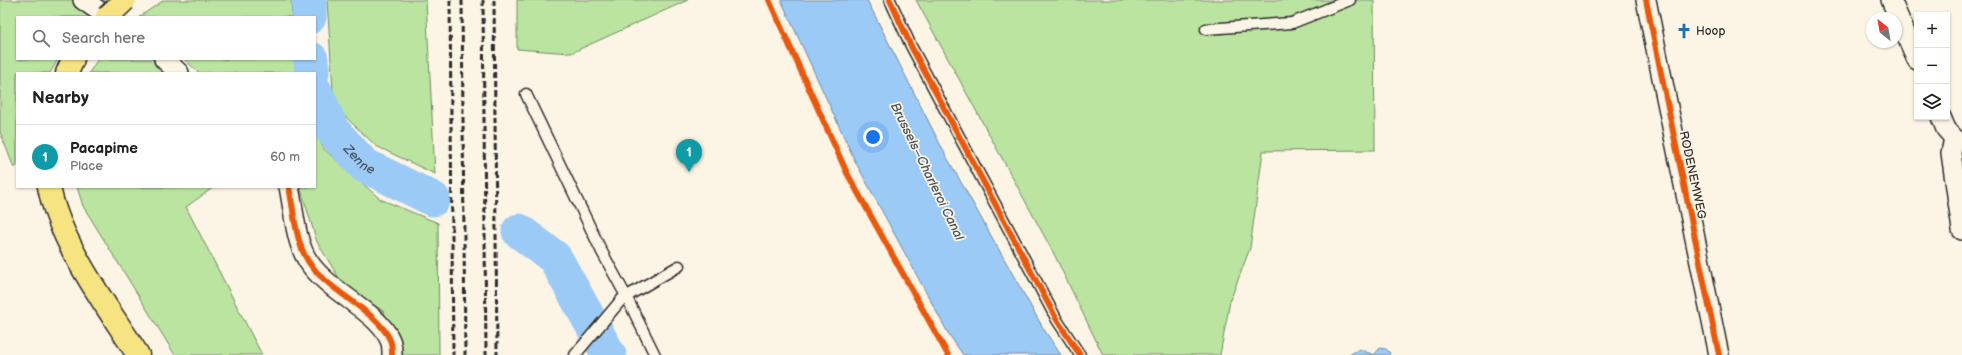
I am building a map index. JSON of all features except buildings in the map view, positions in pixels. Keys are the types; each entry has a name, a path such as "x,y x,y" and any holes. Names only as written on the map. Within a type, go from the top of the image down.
{"highway":[{"path":"109,16 125,0"},
{"path":"67,72 73,60"},
{"path":"49,188 51,198 66,238 138,355"}],"street":[{"path":"83,0 107,16"},
{"name":"RODENEMWEG","path":"1646,0 1719,355"},
{"path":"1892,0 1914,53"},
{"path":"165,60 178,72"},
{"path":"1942,120 1946,129 1958,135 1951,152 1962,230"},
{"path":"289,188 299,238 308,261 329,285 378,322 390,340 392,355"}],"lane":[{"path":"890,0 911,46 1046,299 1080,355"},
{"path":"1206,29 1292,23 1350,0"},
{"path":"526,94 624,297 655,355"},
{"path":"575,354 624,297 679,266"}],"green space":[{"path":"0,0 105,0 89,16 16,16 16,60 57,60 51,72 16,72 16,167 14,168 0,132"},
{"path":"164,0 291,0 292,16 140,16"},
{"path":"327,0 426,0 435,174 376,146 334,106"},
{"path":"517,0 688,0 571,53 517,49"},
{"path":"916,0 1374,0 1375,150 1263,151 1250,248 1230,301 1220,355 1103,355 1054,254"},
{"path":"97,60 154,60 167,72 90,72"},
{"path":"185,60 295,60 296,72 198,72"},
{"path":"316,133 324,149 380,199 438,223 439,355 401,355 399,339 383,311 342,283 317,242 300,188 316,188"},
{"path":"77,188 213,188 186,207 262,355 175,355 83,206"}],"water":[{"name":"Brussels–Charleroi Canal","path":"781,0 867,0 944,152 1043,328 1061,355 963,355 948,333 856,163"},
{"path":"1380,348 1386,349 1390,353 1389,355 1374,355"},
{"path":"1359,349 1374,355 1349,355"}],"waterway":[{"name":"Zenne","path":"309,0 309,16"},
{"name":"Zenne","path":"311,60 312,72"},
{"name":"Zenne","path":"316,93 332,130 364,165 433,199"},
{"name":"Zenne","path":"519,231 555,258 609,355"}],"railway":[{"path":"450,0 453,355"},
{"path":"462,0 465,355"},
{"path":"483,0 486,355"},
{"path":"494,0 497,355"}],"cycle path":[{"path":"769,0 847,173 948,355"},
{"path":"890,0 911,46 1057,320 1080,355"},
{"path":"1646,0 1719,355"},
{"path":"289,188 300,244 308,261 328,282 364,310 384,330 391,342 392,355"}],"place":[{"name":"Hoop","path":"1684,31"},
{"name":"Pacapime","path":"689,172"}]}
